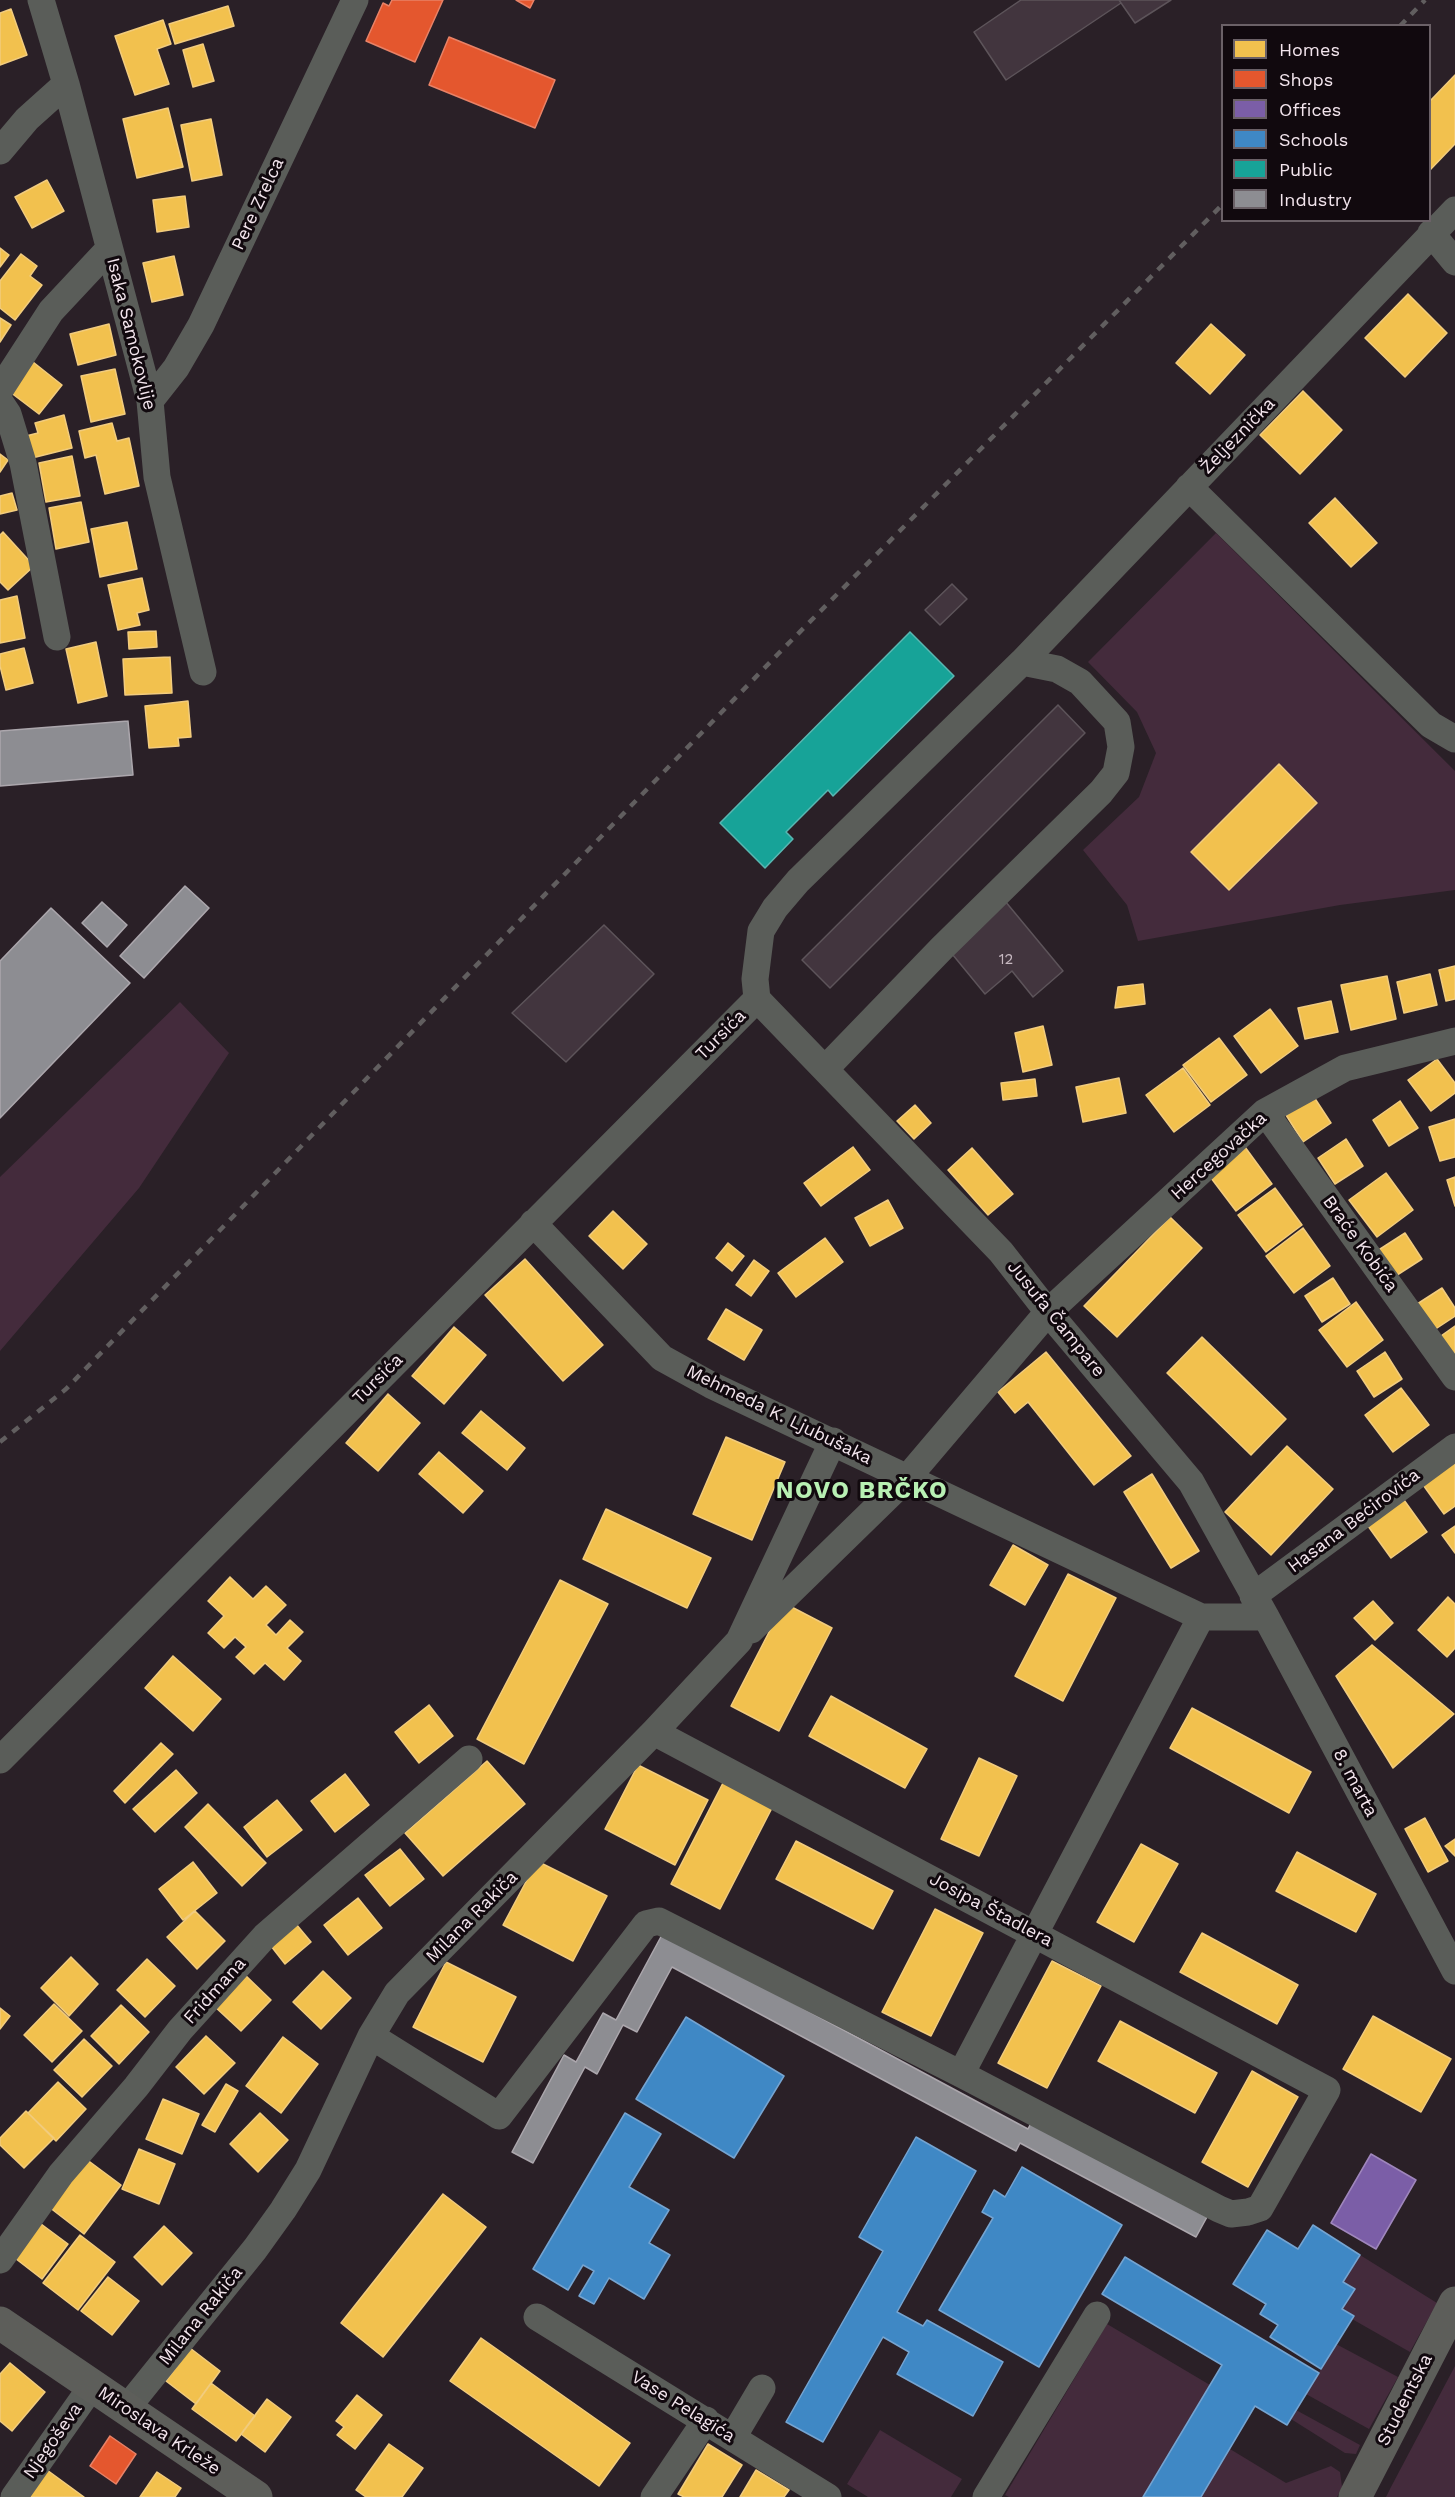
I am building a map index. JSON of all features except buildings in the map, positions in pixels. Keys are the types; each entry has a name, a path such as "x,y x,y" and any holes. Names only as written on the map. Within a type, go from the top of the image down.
{"main road":[{"name":"Studentska","path":"1355,2497 1455,2303"},
{"name":"Miroslava Krleže","path":"0,2324 256,2497"}],"street":[{"name":"Isaka Samokovlije","path":"41,0 66,84 150,401 157,477 203,672"},
{"name":"Pere Zrelca","path":"150,401 176,368 201,326 355,0"},
{"path":"0,151 27,119 66,84"},
{"name":"Željeznička","path":"757,999 755,979 761,931 775,908 798,881 1022,662 1455,210"},
{"path":"1431,233 1455,262"},
{"path":"0,390 51,311 109,249"},
{"path":"0,402 8,414 23,463 57,637"},
{"path":"1189,487 1431,725 1455,739"},
{"path":"825,1069 942,948 1101,792 1116,773 1121,747 1117,722 1080,682 1057,669 1022,662"},
{"name":"Jusufa Čampare","path":"757,999 1001,1252 1048,1312 1191,1482 1260,1606"},
{"name":"Tursića","path":"0,1760 757,999"},
{"name":"Hercegovačka","path":"740,1641 908,1477 1048,1312 1265,1112 1345,1068 1455,1041"},
{"name":"Braće Kobića","path":"1265,1112 1455,1377"},
{"name":"Mehmeda K. Ljubušaka","path":"533,1222 662,1358 711,1385 1201,1617 1260,1606"},
{"name":"Milana Rakiča","path":"126,2409 255,2249 283,2210 308,2170 371,2036 397,1993 654,1732 740,1641 833,1441"},
{"name":"Hasana Bećirovića","path":"1260,1606 1455,1447"},
{"name":"8. marta","path":"1260,1606 1455,1971"},
{"path":"371,2036 499,2116 646,1924 659,1921 961,2074 1037,1934 1201,1617"},
{"name":"Josipa Štadlera","path":"654,1732 1327,2090 1260,2208 1231,2214 961,2074"},
{"name":"Fridmana","path":"0,2260 61,2174 136,2087 180,2030 265,1936 469,1759"},
{"path":"986,2497 1097,2315"},
{"name":"Vase Pelagića","path":"537,2317 828,2497"},
{"name":"Njegoševa","path":"14,2497 92,2386"},
{"path":"733,2437 762,2388"},
{"path":"654,2497 706,2420"}],"shaded area":[{"path":"1216,533 1455,771 1455,890 1340,905 1138,941 1127,905 1083,850 1139,797 1156,753 1137,712 1088,662"},
{"path":"180,1002 229,1053 139,1188 0,1351 0,1177"},
{"path":"1360,2255 1437,2303 1410,2352 1352,2319 1354,2316 1342,2309 1355,2289 1343,2282"},
{"path":"1107,2324 1210,2385 1143,2497 1009,2497 1005,2495"},
{"path":"1336,2344 1398,2377 1369,2429 1306,2394"},
{"path":"1455,2366 1455,2497 1386,2497 1391,2487"},
{"path":"1296,2410 1360,2445 1356,2454 1345,2453 1291,2419"},
{"path":"880,2430 962,2479 951,2497 868,2497 847,2484"},
{"path":"1230,2449 1286,2483 1331,2466 1340,2472 1342,2487 1337,2497 1201,2497"}],"railway":[{"path":"1402,24 1425,0"},
{"path":"0,1442 66,1389 778,654 1221,206"}],"district":[{"name":"NOVO BRČKO","path":"862,1491"}]}
